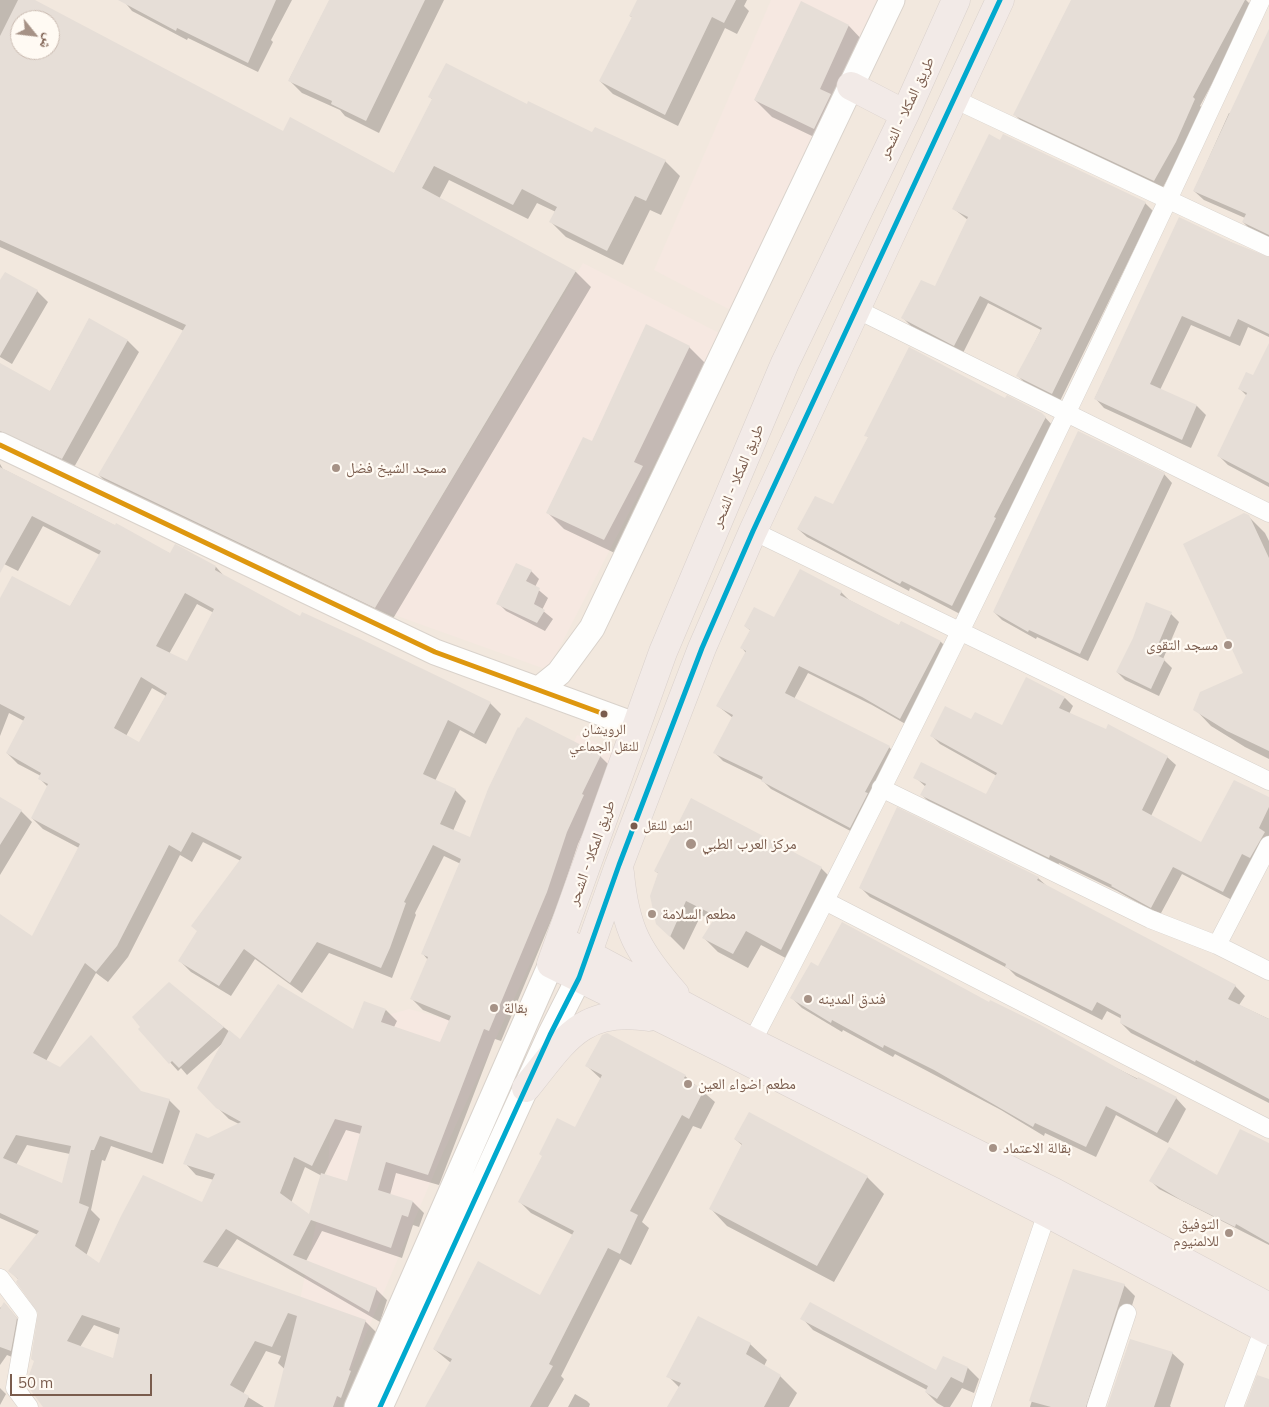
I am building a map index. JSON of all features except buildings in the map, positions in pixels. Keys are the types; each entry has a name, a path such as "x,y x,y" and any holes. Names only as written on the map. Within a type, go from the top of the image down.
{"highway":[{"name":"طريق المكلا - الشحر","path":"556,952 663,652 785,363 904,114 956,0"},
{"name":"طريق المكلا - الشحر","path":"584,966 619,865 702,648 753,531 1000,0"},
{"path":"851,86 904,114"},
{"path":"785,363 824,380"},
{"path":"619,865 622,900 630,931 675,1014"},
{"path":"556,952 675,1014 1050,1202"},
{"path":"526,1088 565,1040 584,1024 602,1017 627,1014 675,1014 752,1042 1050,1202 1267,1322"}],"street":[{"path":"538,690 559,673 592,628 892,0"},
{"path":"752,1042 825,901 1066,414 1170,198 1261,0"},
{"path":"954,99 1170,198 1269,247"},
{"path":"856,309 1269,513"},
{"path":"0,444 435,652 637,726"},
{"path":"753,531 1269,781"},
{"path":"881,788 1150,919 1218,946 1269,971"},
{"path":"1218,946 1269,845"},
{"path":"825,901 1269,1129"},
{"path":"357,1407 556,952"},
{"path":"380,1407 584,966"},
{"path":"981,1407 1050,1202"},
{"path":"0,1278 28,1315 15,1388 29,1407"},
{"path":"1096,1407 1127,1313"},
{"path":"1234,1407 1267,1322"}],"shaded area":[{"path":"0,0 1269,0 1269,1407 0,1407"},
{"path":"771,0 880,0 742,316 654,270"},
{"path":"583,263 721,334 548,670 375,608"},
{"path":"577,735 627,754 442,1155 335,1407 277,1407 328,1168 334,1073 367,1021 409,1009 450,1020"}],"transit line":[{"path":"380,1407 550,1035 579,978 619,865 702,648 753,531 1000,0"},
{"path":"0,445 435,652 604,714"}],"place":[{"name":"مسجد الشيخ فضل","path":"336,468"},
{"name":"مسجد التقوى","path":"1228,645"},
{"name":"الرويشان للنقل الجماعي","path":"604,714"},
{"name":"النمر للنقل","path":"634,826"},
{"name":"مركز العرب الطبي","path":"691,844"},
{"name":"مطعم السلامة","path":"652,914"},
{"name":"فندق المدينه","path":"808,999"},
{"name":"بقالة","path":"494,1008"},
{"name":"مطعم اضواء العين","path":"688,1084"},
{"name":"بقالة الاعتماد","path":"993,1148"},
{"name":"التوفيق للالمنيوم","path":"1229,1233"}]}
